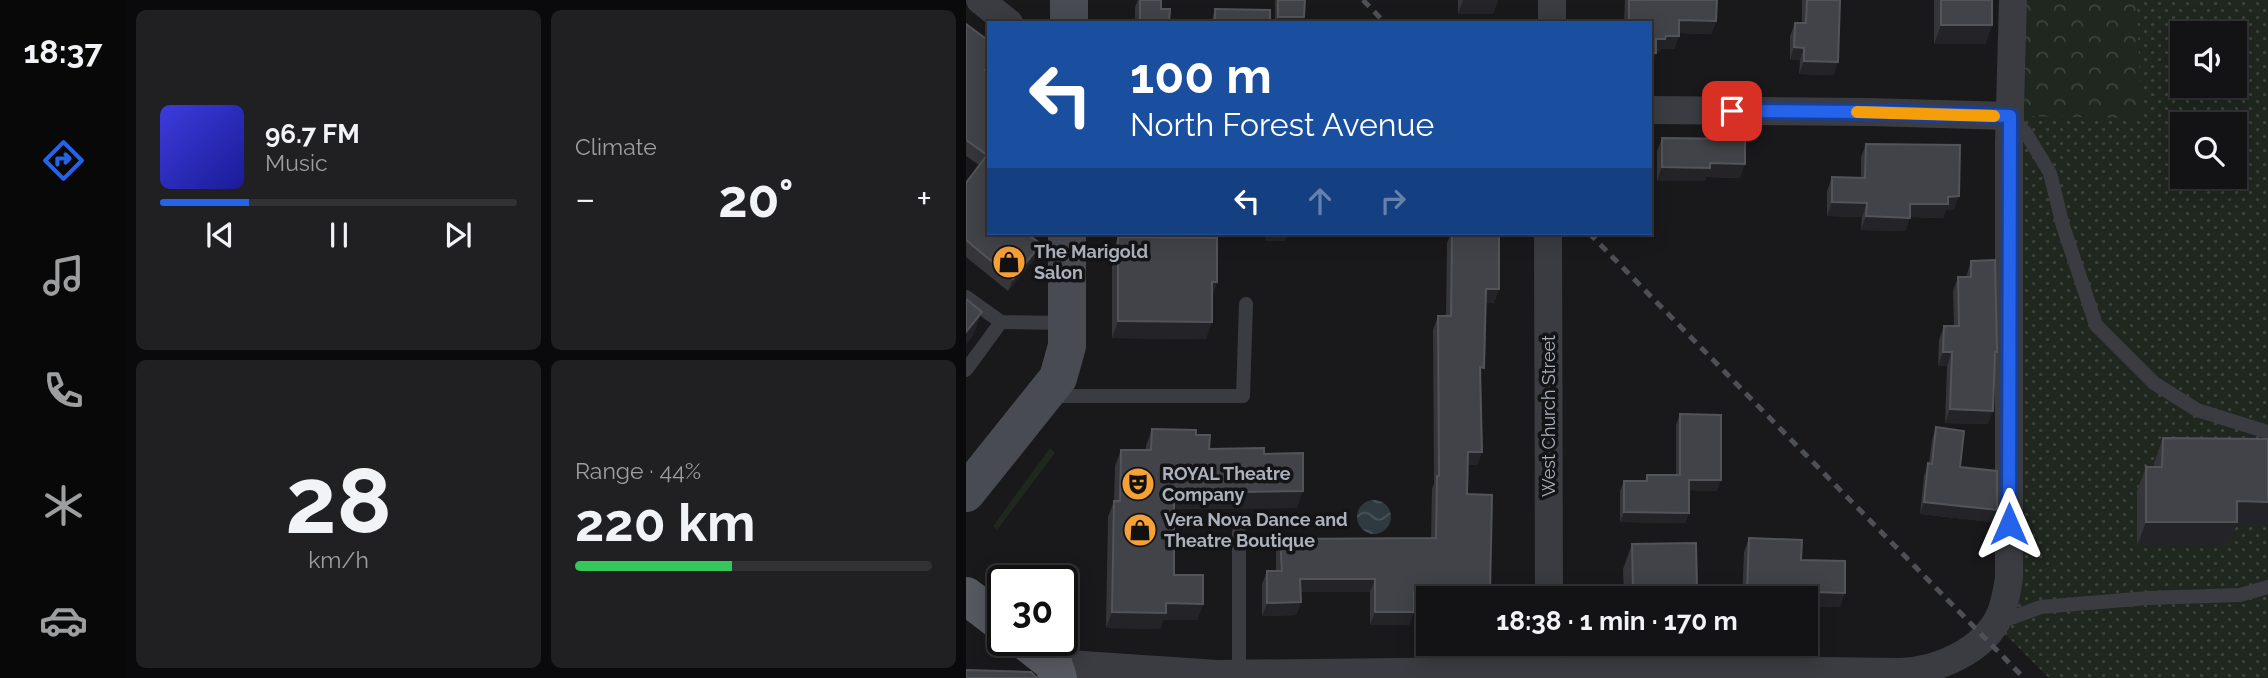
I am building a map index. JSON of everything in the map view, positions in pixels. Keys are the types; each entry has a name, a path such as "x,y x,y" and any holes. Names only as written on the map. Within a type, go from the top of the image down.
{"main road":[{"path":"1069,0 1069,21"},
{"path":"966,493 1058,378 1067,346 1068,235"},
{"path":"966,596 987,612"}],"street":[{"path":"980,0 1006,21"},
{"path":"1552,0 1552,21"},
{"path":"1045,660 1167,674 1239,676 1548,664 1657,669 1900,673 1949,670 1960,655 1984,637 1995,624 2001,613 2009,578 2010,116 2013,0"},
{"path":"1652,110 2010,116"},
{"name":"West Church Street","path":"1548,235 1549,586"}],"lane":[{"path":"2010,116 2026,133 2050,173 2063,226 2096,325 2154,383 2197,410 2268,432"},
{"path":"966,297 1001,322 1068,324"},
{"path":"1044,396 1243,396 1246,304"},
{"path":"966,370 1001,322"},
{"path":"1239,533 1239,676"},
{"path":"1995,624 2041,607 2148,598 2240,595 2268,587"}],"green space":[{"path":"2010,0 2137,0 2141,118 2010,116"},
{"path":"2136,0 2268,0 2268,678 2049,678 1995,624 2010,116"},
{"path":"1050,448 1055,453 997,530 993,526"}],"water":[{"path":"1374,500 1386,505 1391,517 1386,529 1374,534 1362,529 1357,517 1362,505"}],"building":[{"path":"1140,0 1161,0 1161,9 1170,9 1169,21 1140,21"},
{"path":"1278,0 1305,0 1304,17 1278,17"},
{"path":"1629,0 1717,0 1716,21 1679,20 1679,36 1656,39 1656,53 1652,53 1652,21 1629,21"},
{"path":"1807,0 1840,0 1838,62 1804,61 1804,48 1794,47 1795,23 1806,23"},
{"path":"1941,0 1992,0 1992,25 1941,25"},
{"path":"1215,9 1270,10 1270,21 1215,21"},
{"path":"966,24 987,40 987,155 966,140"},
{"path":"1662,138 1745,139 1745,164 1710,163 1710,168 1662,167"},
{"path":"1866,144 1960,145 1959,196 1948,197 1948,204 1910,204 1910,218 1866,216 1867,203 1832,202 1832,177 1865,178"},
{"path":"987,155 987,235 1029,235 1041,244 1013,279 966,240 966,183"},
{"path":"1452,235 1499,235 1499,289 1486,289 1484,368 1480,367 1482,452 1468,452 1467,494 1492,495 1490,586 1416,586 1414,612 1375,612 1375,579 1300,579 1301,602 1267,603 1267,571 1282,571 1280,539 1436,538 1439,476 1438,316 1451,316"},
{"path":"1118,237 1217,238 1217,282 1212,282 1212,322 1118,321"},
{"path":"1995,260 1997,352 1993,411 1950,409 1952,352 1943,352 1944,326 1959,326 1958,277 1971,277 1971,261"},
{"path":"966,299 982,312 966,332"},
{"path":"1680,414 1721,415 1721,480 1689,480 1689,513 1624,512 1624,481 1647,481 1647,475 1680,475"},
{"path":"1936,427 1964,431 1960,467 1997,471 1997,510 1924,502 1928,463 1932,464"},
{"path":"1152,429 1196,430 1196,435 1210,435 1209,449 1264,448 1264,454 1303,453 1303,491 1174,493 1174,575 1203,575 1203,604 1166,603 1166,613 1112,612 1114,501 1120,501 1121,450 1151,450"},
{"path":"2163,438 2268,439 2268,502 2237,501 2237,522 2146,522 2146,467 2162,467"},
{"path":"1749,538 1802,540 1801,560 1845,561 1845,593 1818,592 1818,586 1747,586"},
{"path":"1696,543 1697,586 1633,586 1632,544"},
{"path":"966,670 1031,672 1037,678 966,678"}],"railway":[{"path":"1363,0 1383,21"},
{"path":"1591,235 2024,678"}],"slow traffic":[{"path":"1857,112 1994,116"}],"place":[{"name":"The Marigold Salon","path":"1009,262"},
{"name":"ROYAL Theatre Company","path":"1138,484"},
{"name":"Vera Nova Dance and Theatre Boutique","path":"1140,530"}],"route":[{"path":"1732,111 2010,116 2009,524"}]}
